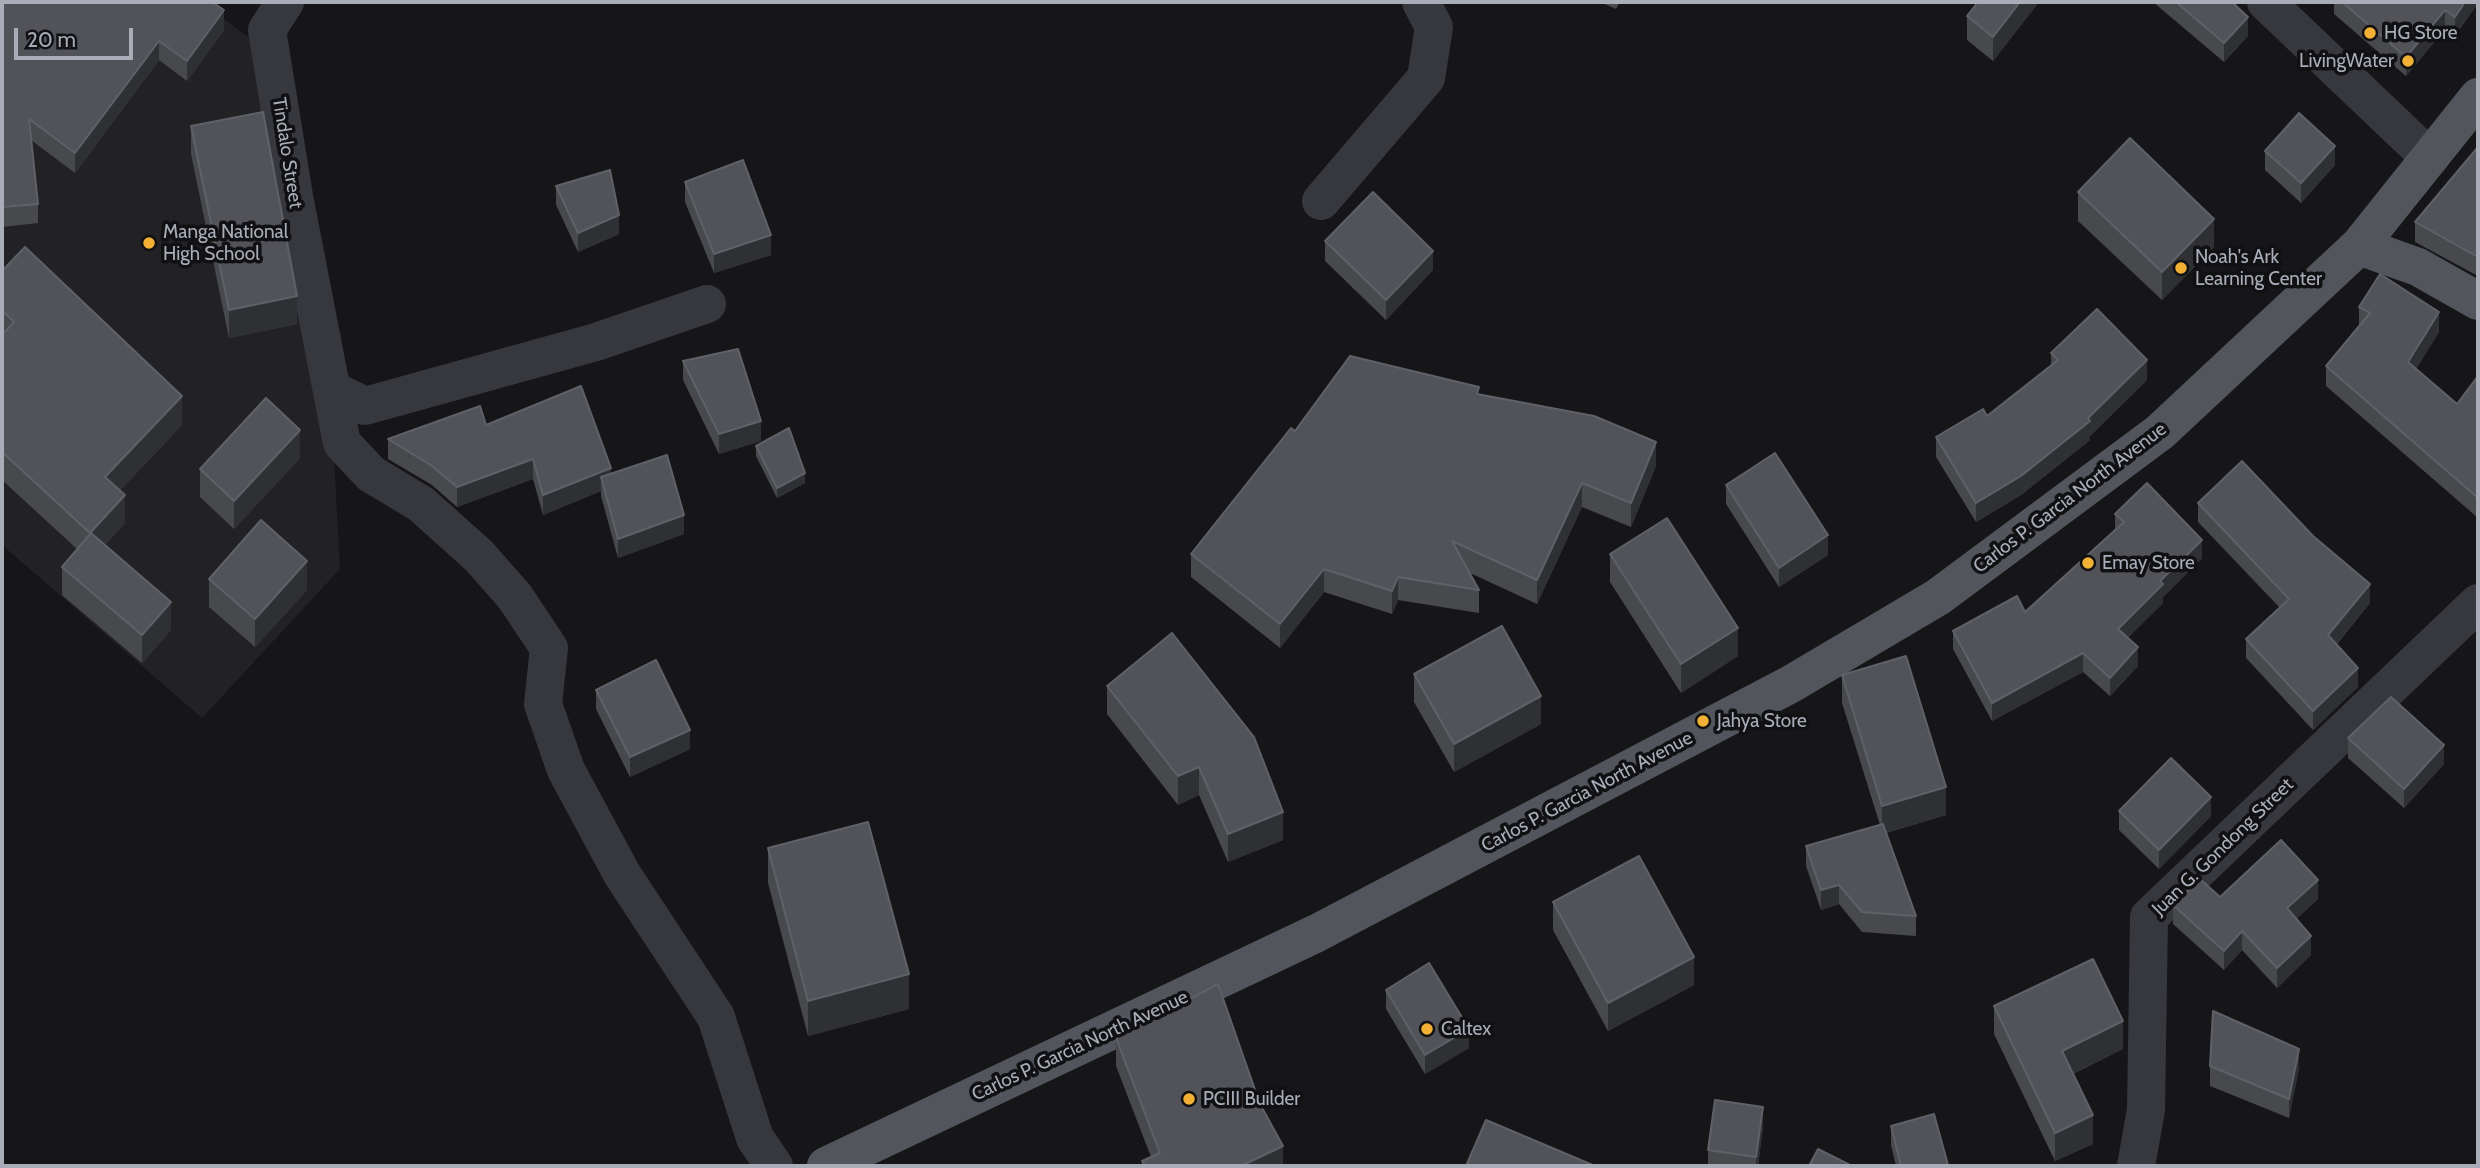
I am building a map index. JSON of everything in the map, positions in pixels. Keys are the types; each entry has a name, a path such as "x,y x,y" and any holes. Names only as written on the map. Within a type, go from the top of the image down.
{"main road":[{"name":"Carlos P. Garcia North Avenue","path":"827,1166 1317,933 1791,684 1938,597 2160,432 2359,246 2478,97"},
{"path":"2359,246 2417,267 2478,301"}],"street":[{"name":"Tindalo Street","path":"285,2 267,30 294,196 342,443 371,474 421,504 479,556 515,597 549,648 542,704 566,770 622,874 716,1017 755,1139 774,1166"},
{"path":"1321,201 1426,78 1434,27 1421,2"},
{"path":"2266,2 2430,158"},
{"path":"333,390 365,406 596,342 707,304"},
{"name":"Juan G. Gondong Street","path":"2136,1166 2146,1110 2149,917 2478,603"}],"shaded area":[{"name":"Manga National High School","path":"2,2 202,2 261,47 333,440 340,569 202,718 2,545"}],"building":[{"path":"2,2 212,2 224,10 187,61 159,41 75,153 29,119 38,204 2,207"},
{"path":"1978,2 2020,2 1993,37 1967,16"},
{"path":"2176,2 2232,2 2248,17 2224,43"},
{"path":"2342,2 2465,2 2455,17 2445,10 2406,57"},
{"path":"263,112 297,296 229,310 191,126"},
{"path":"2299,113 2335,146 2301,183 2265,151"},
{"path":"2130,138 2214,219 2162,272 2078,192"},
{"path":"2478,147 2478,257 2415,222"},
{"path":"743,160 771,235 714,254 685,182"},
{"path":"610,170 619,215 578,233 556,186"},
{"path":"1373,192 1433,251 1386,300 1325,241"},
{"path":"25,247 182,396 105,477 125,495 90,533 2,452 2,335 14,322 2,310 2,271"},
{"path":"2380,274 2439,312 2408,362 2457,404 2478,376 2478,498 2326,366 2370,313 2359,307"},
{"path":"2097,309 2147,360 2088,418 2090,421 2021,476 1976,503 1936,437 1983,409 1987,416 2058,360 2051,353"},
{"path":"738,349 761,421 719,434 683,361"},
{"path":"1350,356 1479,387 1477,394 1594,416 1656,442 1631,503 1582,483 1537,580 1452,541 1479,590 1398,577 1392,591 1324,569 1280,624 1191,554 1291,428 1295,431"},
{"path":"581,386 611,468 543,495 533,459 457,487 432,466 388,439 480,406 486,425"},
{"path":"266,398 300,430 234,501 200,469"},
{"path":"789,428 805,473 777,488 756,446"},
{"path":"1775,453 1828,535 1779,568 1726,485"},
{"path":"667,455 684,515 618,539 601,477"},
{"path":"2242,461 2313,536 2370,584 2328,635 2358,668 2313,711 2246,639 2289,599 2198,503"},
{"path":"2147,483 2202,540 2160,581 2163,584 2118,629 2138,647 2110,678 2083,653 1992,703 1953,631 2017,596 2025,612 2124,522 2115,514"},
{"path":"1667,518 1738,628 1681,664 1610,554"},
{"path":"261,520 307,561 255,619 209,579"},
{"path":"91,533 171,602 142,635 62,567"},
{"path":"1502,626 1541,696 1454,744 1414,674"},
{"path":"1172,633 1254,737 1283,812 1228,834 1199,767 1178,776 1107,686"},
{"path":"1906,656 1946,787 1882,806 1842,675"},
{"path":"656,660 690,730 630,757 596,690"},
{"path":"2391,697 2444,745 2404,789 2348,738"},
{"path":"2171,758 2211,797 2159,850 2119,811"},
{"path":"868,822 909,974 808,1001 768,848"},
{"path":"1883,824 1916,916 1862,912 1839,885 1821,890 1806,846"},
{"path":"2281,840 2318,880 2287,908 2311,936 2277,968 2242,931 2224,951 2173,905 2200,879 2220,897"},
{"path":"1639,856 1694,957 1608,1003 1553,902"},
{"path":"2093,959 2123,1021 2062,1051 2093,1115 2055,1133 1994,1006"},
{"name":"Caltex","path":"1429,963 1469,1029 1425,1055 1386,990"},
{"name":"PCIII Builder","path":"1218,984 1260,1104 1283,1146 1241,1166 1145,1166 1142,1161 1160,1153 1116,1038"},
{"path":"2213,1011 2299,1049 2289,1099 2210,1066"},
{"path":"1715,1100 1763,1107 1756,1157 1708,1150"},
{"path":"1934,1114 1948,1165 1901,1166 1891,1126"},
{"path":"1486,1120 1595,1166 1466,1166"},
{"path":"1818,1149 1852,1166 1809,1166"}],"place":[{"name":"HG Store","path":"2370,33"},
{"name":"LivingWater","path":"2408,61"},
{"name":"Manga National High School","path":"149,243"},
{"name":"Noah's Ark Learning Center","path":"2181,268"},
{"name":"Emay Store","path":"2088,563"},
{"name":"Jahya Store","path":"1703,721"},
{"name":"Caltex","path":"1427,1029"},
{"name":"PCIII Builder","path":"1189,1099"}]}
